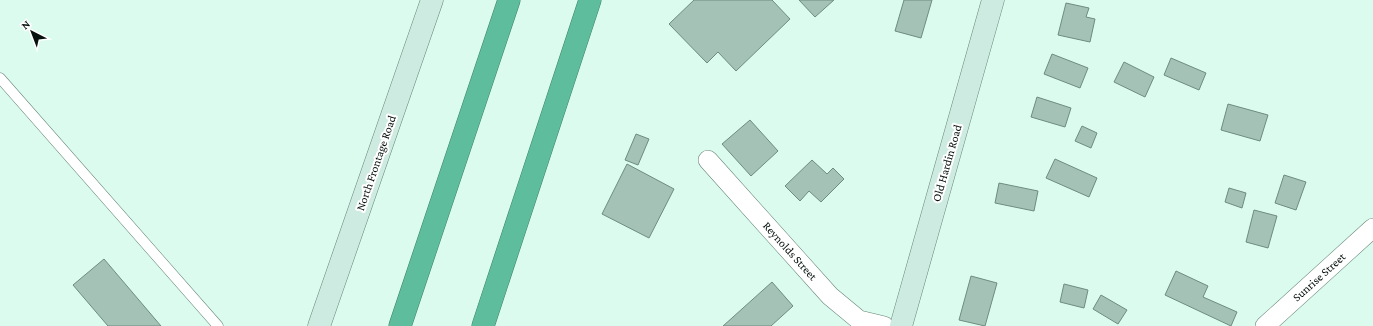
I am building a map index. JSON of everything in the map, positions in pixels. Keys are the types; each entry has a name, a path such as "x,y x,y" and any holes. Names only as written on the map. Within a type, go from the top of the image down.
{"highway":[{"path":"400,326 509,0"},
{"path":"483,326 590,0"}],"street":[{"name":"North Frontage Road","path":"319,326 432,0"},
{"name":"Old Hardin Road","path":"901,326 993,0"},
{"name":"Reynolds Street","path":"708,160 830,296 860,320 884,326"},
{"name":"Sunrise Street","path":"1265,326 1373,228"}],"lane":[{"path":"0,78 218,326"}],"building":[{"path":"694,0 772,0 790,19 736,71 718,52 707,63 669,24"},
{"path":"799,0 834,0 815,17"},
{"path":"904,0 932,0 921,38 895,31"},
{"path":"1066,3 1089,8 1086,17 1095,19 1090,42 1058,35"},
{"path":"1052,54 1088,68 1080,88 1044,74"},
{"path":"1171,58 1206,73 1199,90 1164,75"},
{"path":"1124,62 1154,77 1145,97 1114,82"},
{"path":"1037,97 1071,108 1065,127 1031,117"},
{"path":"1228,104 1268,115 1260,141 1221,130"},
{"path":"750,120 778,151 751,176 722,144"},
{"path":"1082,126 1097,133 1091,148 1075,141"},
{"path":"636,134 649,139 638,165 625,160"},
{"path":"1055,159 1097,178 1089,197 1046,178"},
{"path":"812,160 827,174 833,168 844,179 821,202 809,191 800,201 785,186"},
{"path":"627,164 674,189 649,238 602,214"},
{"path":"1284,175 1306,182 1296,210 1275,203"},
{"path":"999,183 1038,191 1034,211 995,203"},
{"path":"1229,188 1246,193 1242,208 1225,202"},
{"path":"1254,210 1277,216 1268,248 1246,242"},
{"path":"104,259 161,326 108,326 73,285"},
{"path":"1176,271 1208,286 1203,297 1237,312 1231,326 1165,295"},
{"path":"971,276 997,283 985,326 959,320"},
{"path":"772,282 793,306 771,326 723,326"},
{"path":"1064,284 1088,290 1084,308 1060,302"},
{"path":"1101,295 1127,310 1118,324 1093,309"}]}
